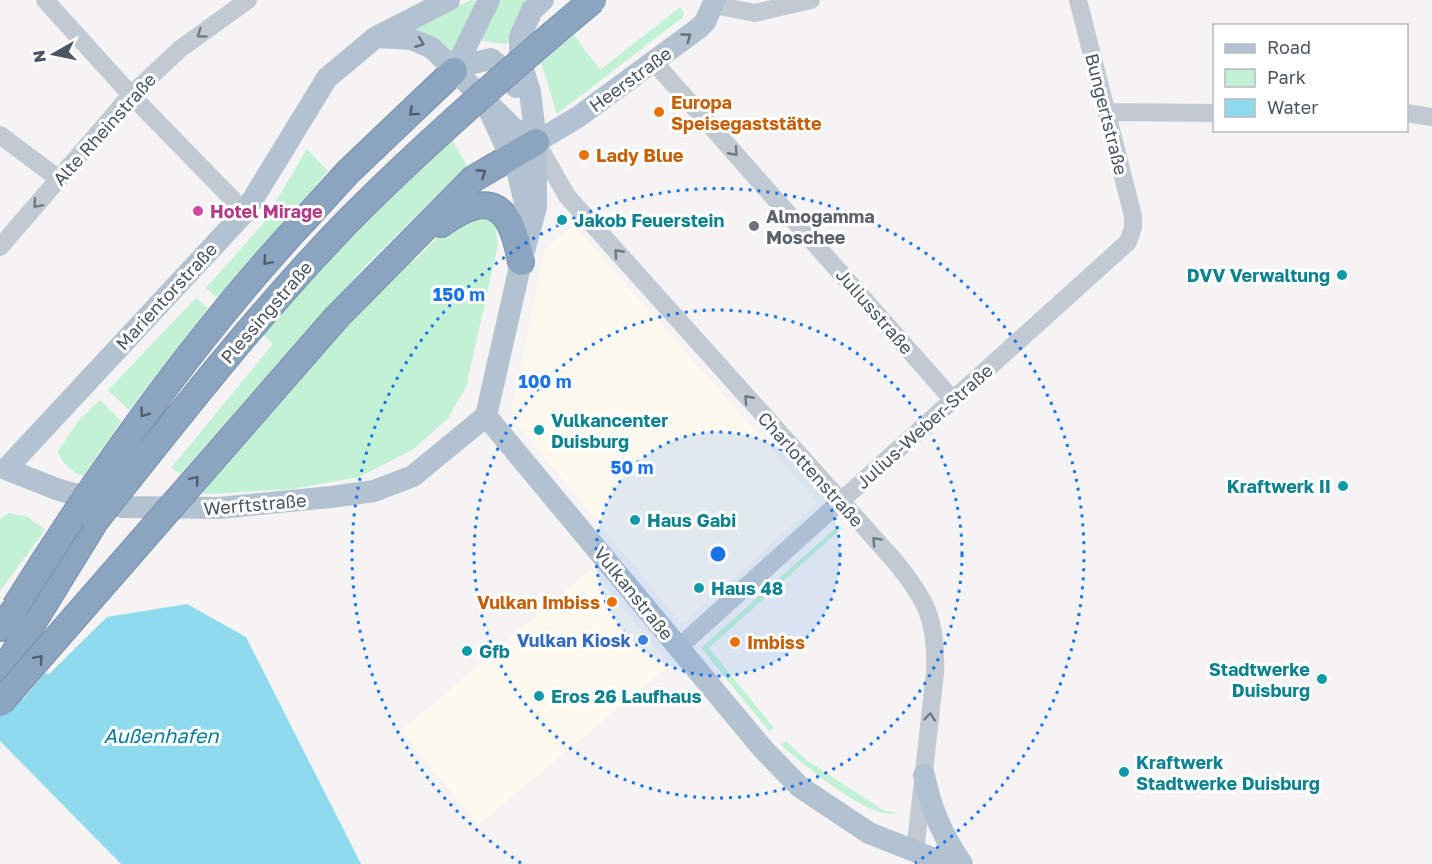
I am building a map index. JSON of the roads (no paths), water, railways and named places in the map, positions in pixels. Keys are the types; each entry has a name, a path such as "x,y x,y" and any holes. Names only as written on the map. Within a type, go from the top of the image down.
{"highway":[{"name":"Plessingstraße","path":"0,676 96,520 221,364 346,223 440,131 593,0"},
{"path":"0,628 63,531 174,373 225,309 348,171 454,71"},
{"path":"0,703 294,365 372,280 473,178 536,142"},
{"path":"394,257 460,210 482,204 493,206 508,220 517,241 520,262"},
{"path":"15,607 96,520"}],"main road":[{"path":"376,37 449,0"},
{"path":"454,71 489,0"},
{"path":"486,416 520,262 536,207 536,142 520,58 520,38 524,23 532,10 543,0"},
{"name":"Heerstraße","path":"536,142 578,117 699,28 713,2"},
{"path":"376,37 411,39 432,48 513,129 536,142"},
{"name":"Marientorstraße","path":"2,470 245,212 327,78 376,37"},
{"path":"454,71 469,54 491,47 505,49 520,58"},
{"path":"454,71 469,64 491,59 504,70 532,114"},
{"path":"486,104 521,179 525,201 520,262"},
{"name":"Werftstraße","path":"2,470 59,490 123,507 210,508 331,497 374,491 413,476 486,416"},
{"name":"Vulkanstraße","path":"486,416 763,750 800,787 869,833 946,864"},
{"path":"924,775 932,811 947,843 962,864"}],"street":[{"path":"45,0 131,95 245,212"},
{"name":"Alte Rheinstraße","path":"0,247 131,95 180,49 248,0"},
{"name":"Heerstraße","path":"713,2 755,13 811,0"},
{"name":"Bungertstraße","path":"1078,0 1131,206 1133,228"},
{"name":"Juliusstraße","path":"654,62 953,400"},
{"path":"1107,112 1213,113"},
{"path":"1408,113 1432,117"},
{"path":"0,135 59,179"},
{"name":"Charlottenstraße","path":"536,142 567,196 914,584 931,614 936,655 915,852"},
{"name":"Julius-Weber-Straße","path":"689,638 1128,242 1133,228"}],"water":[{"name":"Außenhafen","path":"187,604 246,637 361,864 121,864 0,741 0,683 16,698 23,699 45,673 49,674 107,617"}],"place":[{"name":"Europa Speisegaststätte","path":"659,112"},
{"name":"Lady Blue","path":"584,155"},
{"name":"Hotel Mirage","path":"198,211"},
{"name":"Jakob Feuerstein","path":"562,220"},
{"name":"Almogamma Moschee","path":"754,226"},
{"name":"DVV Verwaltung","path":"1342,275"},
{"name":"Vulkancenter Duisburg","path":"539,430"},
{"name":"Kraftwerk II","path":"1343,486"},
{"name":"Haus Gabi","path":"635,520"},
{"name":"Haus 48","path":"699,588"},
{"name":"Vulkan Imbiss","path":"612,602"},
{"name":"Vulkan Kiosk","path":"643,640"},
{"name":"Imbiss","path":"735,642"},
{"name":"Gfb","path":"467,651"},
{"name":"Stadtwerke Duisburg","path":"1322,679"},
{"name":"Eros 26 Laufhaus","path":"539,696"},
{"name":"Kraftwerk Stadtwerke Duisburg","path":"1124,772"}]}
